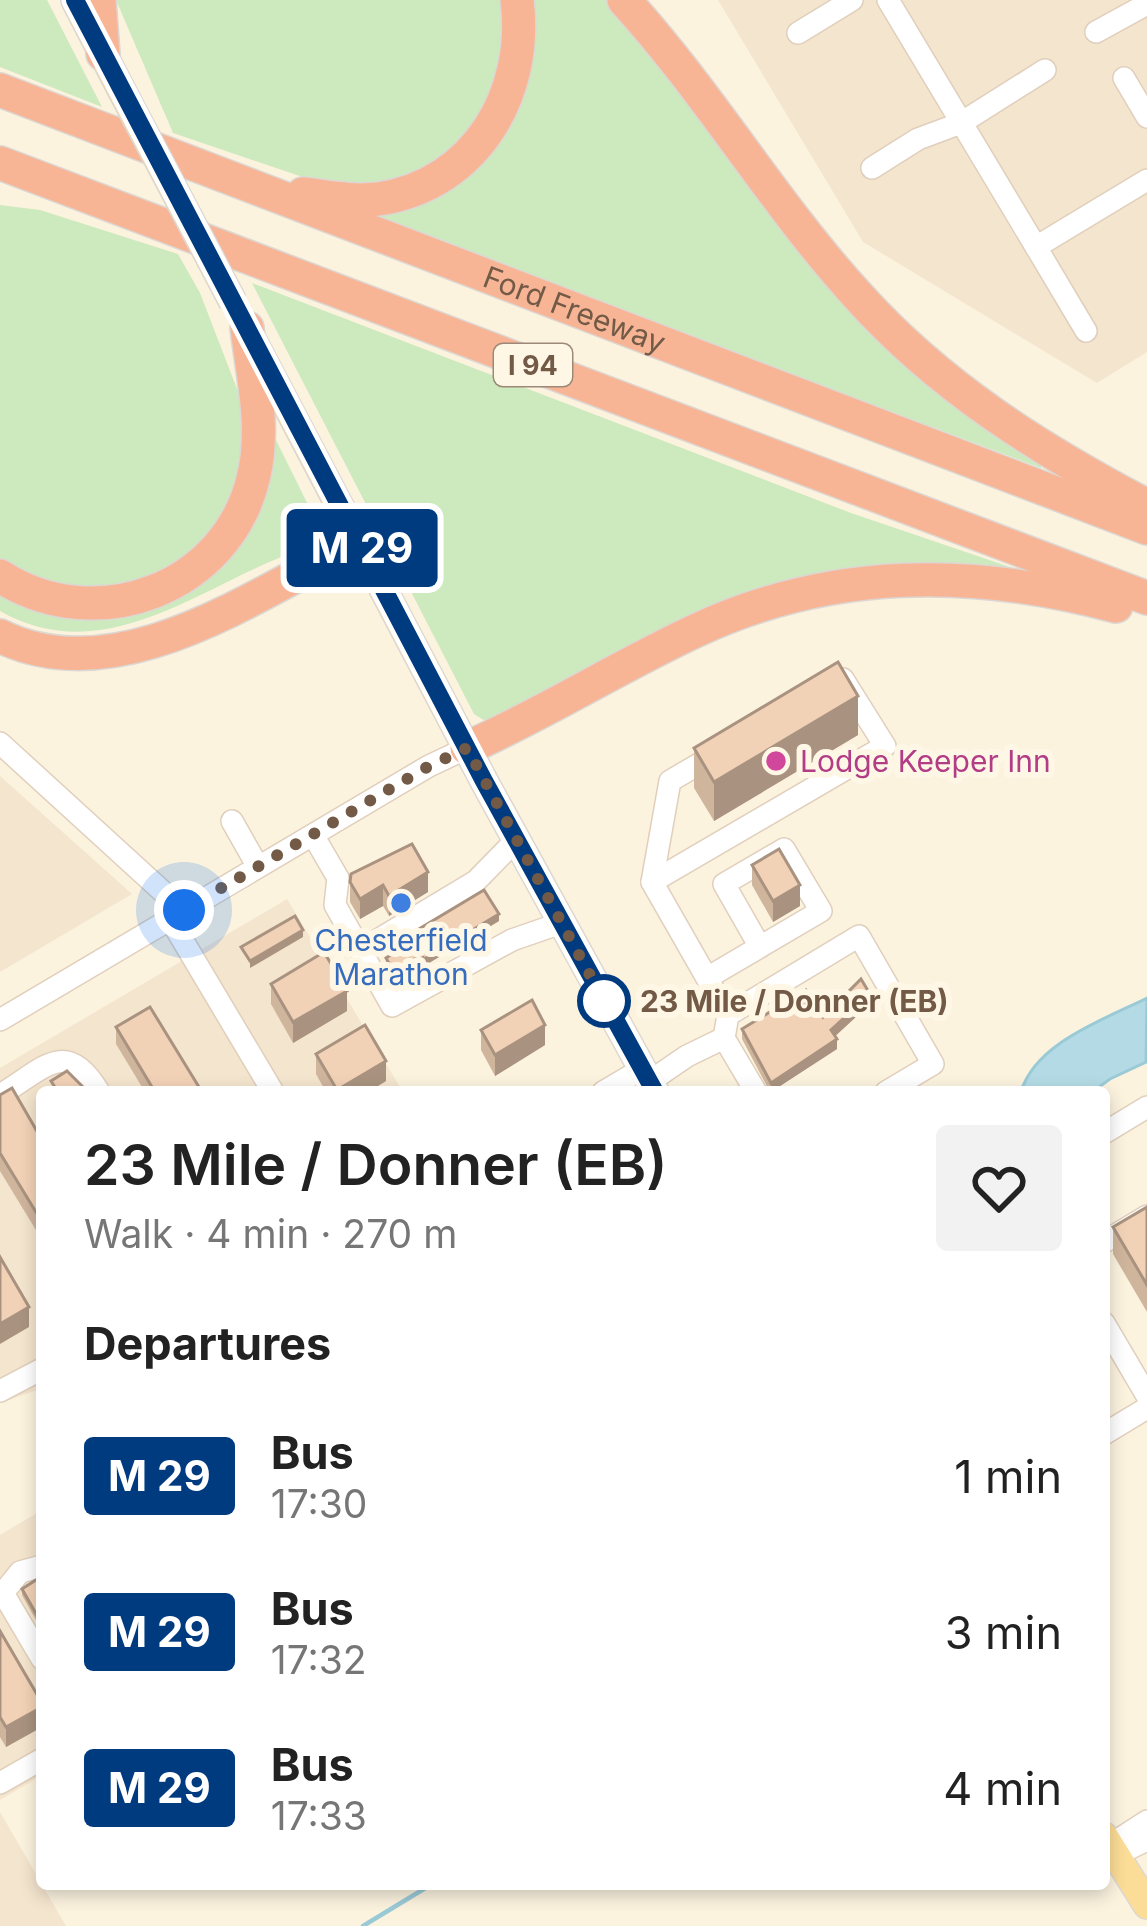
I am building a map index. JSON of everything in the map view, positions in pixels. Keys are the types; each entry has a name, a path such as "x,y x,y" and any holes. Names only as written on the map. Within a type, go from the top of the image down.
{"highway":[{"path":"99,0 103,54"},
{"path":"270,190 373,200 417,188 460,163 489,131 510,91 520,44 517,0"},
{"path":"624,0 826,259 889,328 989,414 1069,465 1147,506"},
{"name":"Ford Freeway","path":"0,90 1147,528"},
{"name":"I 94","path":"0,163 1147,598"},
{"path":"0,191 67,188"},
{"path":"0,576 45,598 119,603 168,586 210,556 237,520 255,472 258,418 240,315"},
{"path":"0,635 57,653 113,652 141,646 191,627 359,542"},
{"path":"467,748 696,630 764,604 825,588 914,578 990,580 1031,585 1147,614"}],"main road":[{"path":"75,0 467,748 649,1081"},
{"path":"1110,1846 1147,1906"}],"street":[{"path":"798,33 852,0"},
{"path":"888,0 1086,331"},
{"path":"1096,32 1147,4"},
{"path":"872,168 918,139 961,123 1045,70"},
{"path":"1124,78 1147,117"},
{"path":"1036,247 1147,180"},
{"path":"652,882 885,746 845,678 826,689"},
{"path":"0,743 177,915 270,1086"},
{"path":"728,746 670,781 652,882 707,978 753,1086"},
{"path":"0,1020 467,748"},
{"path":"232,820 258,867"},
{"path":"313,835 338,878 335,905 392,1006 512,940 561,923"},
{"path":"361,950 476,881 516,840"},
{"path":"707,978 760,947 821,911 784,849 724,884 760,947"},
{"path":"649,1081 859,936 933,1064 896,1086"},
{"path":"0,1095 37,1085 61,1060 85,1068 96,1086"},
{"path":"1110,1129 1147,1107"},
{"path":"1110,1238 1147,1216"},
{"path":"1110,1334 1147,1396"},
{"path":"0,1391 36,1372"},
{"path":"1110,1430 1147,1408"},
{"path":"36,1568 20,1572 3,1593 36,1649"},
{"path":"0,1783 36,1762"},
{"path":"1110,1846 1147,1821"},
{"path":"1110,1846 1147,1840"}],"shaded area":[{"path":"718,0 1147,0 1147,352 1097,383 863,242"},
{"path":"0,776 132,894 0,972"},
{"path":"287,899 399,1086 36,1086 36,1390 0,1403 0,1068"},
{"path":"36,1514 36,1779 0,1800 0,1535"},
{"path":"0,1812 36,1874 36,1890 45,1890 66,1926 0,1926"}],"green space":[{"path":"0,0 47,0 102,107 0,67"},
{"path":"116,0 505,0 507,9 494,99 455,150 394,183 329,186 173,133"},
{"path":"529,0 611,0 810,254 1042,462 1041,468 368,214 453,183"},
{"path":"0,205 40,210 178,254 200,293 244,407 242,473 217,530 157,580 73,592 0,562"},
{"path":"252,283 851,513 1022,571 896,568 490,724 474,714"},
{"path":"274,436 322,533 316,541 309,536 312,543 299,550 189,601 115,627 78,632 39,627 0,611 0,585 166,595"}],"water":[{"path":"1147,998 1146,1062 1100,1086 1024,1086 1056,1046"}],"building":[{"path":"838,662 858,696 714,782 694,748"},
{"path":"412,844 428,872 389,896 383,885 360,899 350,882 351,874"},
{"path":"779,849 800,885 773,901 752,865"},
{"path":"484,890 499,914 394,972 386,958 413,941 409,935"},
{"path":"295,916 303,930 250,961 241,947"},
{"path":"324,952 347,991 293,1022 271,984"},
{"path":"861,979 870,994 831,1030 837,1039 771,1083 742,1029 806,990 823,1017"},
{"path":"532,1000 545,1025 495,1055 481,1030"},
{"path":"150,1007 198,1086 151,1086 116,1027"},
{"path":"365,1025 386,1061 344,1086 335,1086 316,1054"},
{"path":"67,1071 82,1086 54,1086 51,1081"},
{"path":"12,1088 36,1130 36,1212 0,1153 0,1095"},
{"path":"1147,1207 1147,1285 1113,1227"},
{"path":"0,1257 29,1307 0,1324"},
{"path":"36,1580 36,1614 22,1589"},
{"path":"0,1631 36,1693 36,1710 6,1727 0,1717"}],"waterway":[{"path":"363,1926 422,1890"}],"bus line":[{"path":"75,0 484,781 652,1086"}],"place":[{"name":"Lodge Keeper Inn","path":"776,761"},
{"name":"Chesterfield Marathon","path":"401,903"},
{"name":"23 Mile / Donner (EB)","path":"604,1001"}],"route":[{"path":"184,910 467,748 604,1001"}]}
